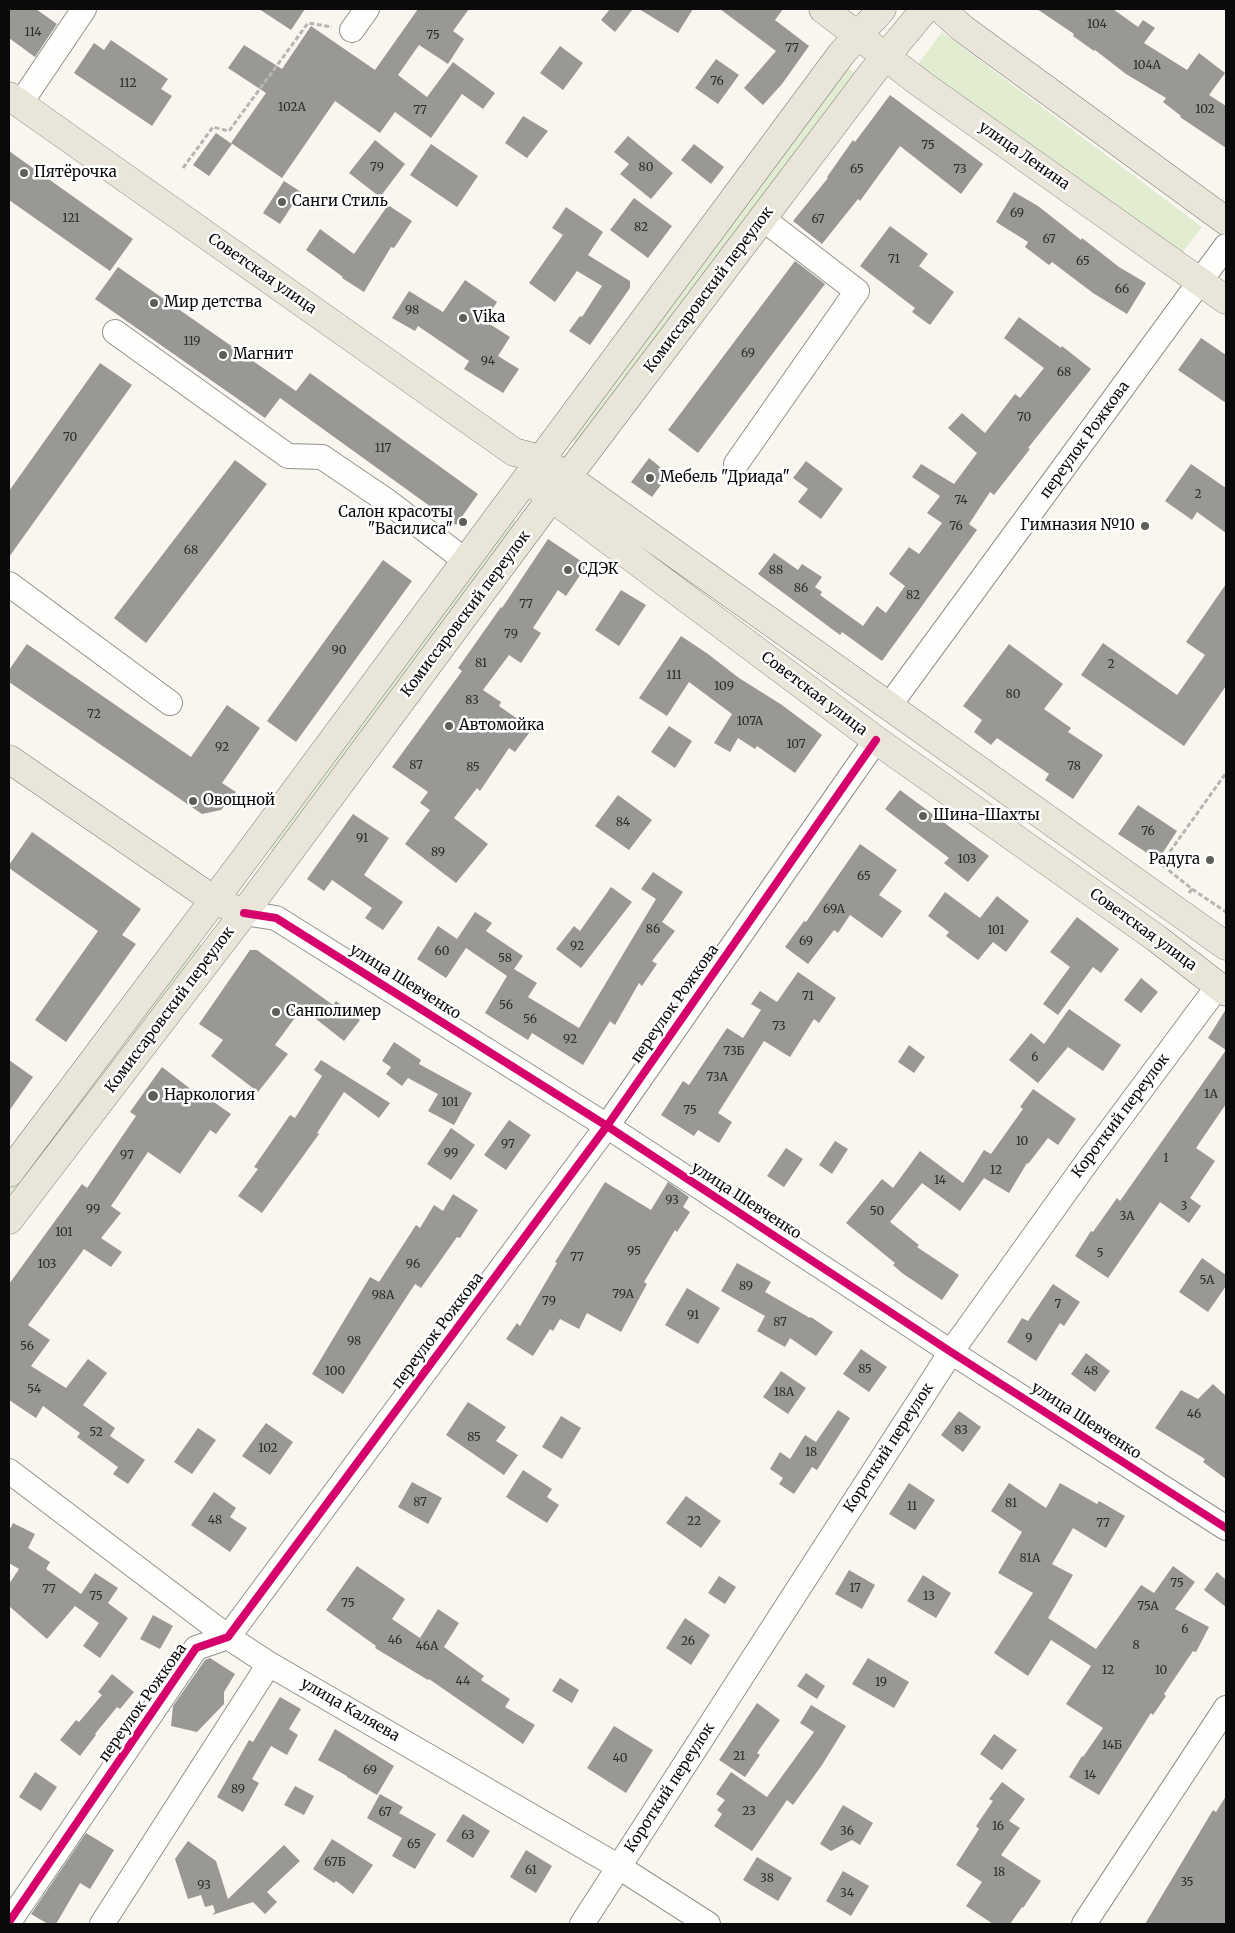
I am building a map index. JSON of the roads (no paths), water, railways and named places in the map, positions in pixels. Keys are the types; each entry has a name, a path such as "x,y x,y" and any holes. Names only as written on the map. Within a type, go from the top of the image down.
{"main road":[{"name":"улица Ленина","path":"823,9 924,86 1226,300"},
{"name":"Комиссаровский переулок","path":"9,1173 825,77 882,9"},
{"name":"Комиссаровский переулок","path":"9,1220 244,913 559,487 886,56 925,9"},
{"path":"941,9 962,28 1226,221"},
{"name":"Советская улица","path":"14,100 514,452 534,470 1184,900 1226,946"},
{"name":"Советская улица","path":"559,487 876,740 1156,938 1222,989"},
{"name":"улица Шевченко","path":"9,759 214,900 244,913"}],"street":[{"path":"14,100 84,9"},
{"path":"352,30 367,9"},
{"path":"736,464 857,291 763,219"},
{"name":"переулок Рожкова","path":"889,706 1226,246"},
{"path":"115,332 288,456 322,457 388,501 466,561"},
{"path":"9,584 170,704"},
{"name":"переулок Рожкова","path":"9,1922 196,1648 228,1637 607,1126 876,740"},
{"name":"улица Шевченко","path":"244,913 276,918 607,1126 951,1352 1226,1528"},
{"name":"Короткий переулок","path":"582,1924 951,1352 1087,1162 1222,989"},
{"name":"улица Каляева","path":"9,1471 228,1637 269,1664 619,1867 708,1924"},
{"path":"102,1924 269,1664"},
{"path":"1084,1924 1226,1708"}],"place":[{"name":"Пятёрочка","path":"24,173"},
{"name":"Санги Стиль","path":"282,202"},
{"name":"Мир детства","path":"154,303"},
{"name":"Vika","path":"463,318"},
{"name":"Магнит","path":"223,355"},
{"name":"Мебель \"Дриада\"","path":"650,478"},
{"name":"Салон красоты \"Василиса\"","path":"463,522"},
{"name":"Гимназия №10","path":"1145,526"},
{"name":"СДЭК","path":"568,570"},
{"name":"Автомойка","path":"449,726"},
{"name":"Овощной","path":"193,801"},
{"name":"Шина-Шахты","path":"923,816"},
{"name":"Радуга","path":"1210,860"},
{"name":"Санполимер","path":"276,1012"},
{"name":"Наркология","path":"153,1096"}]}
